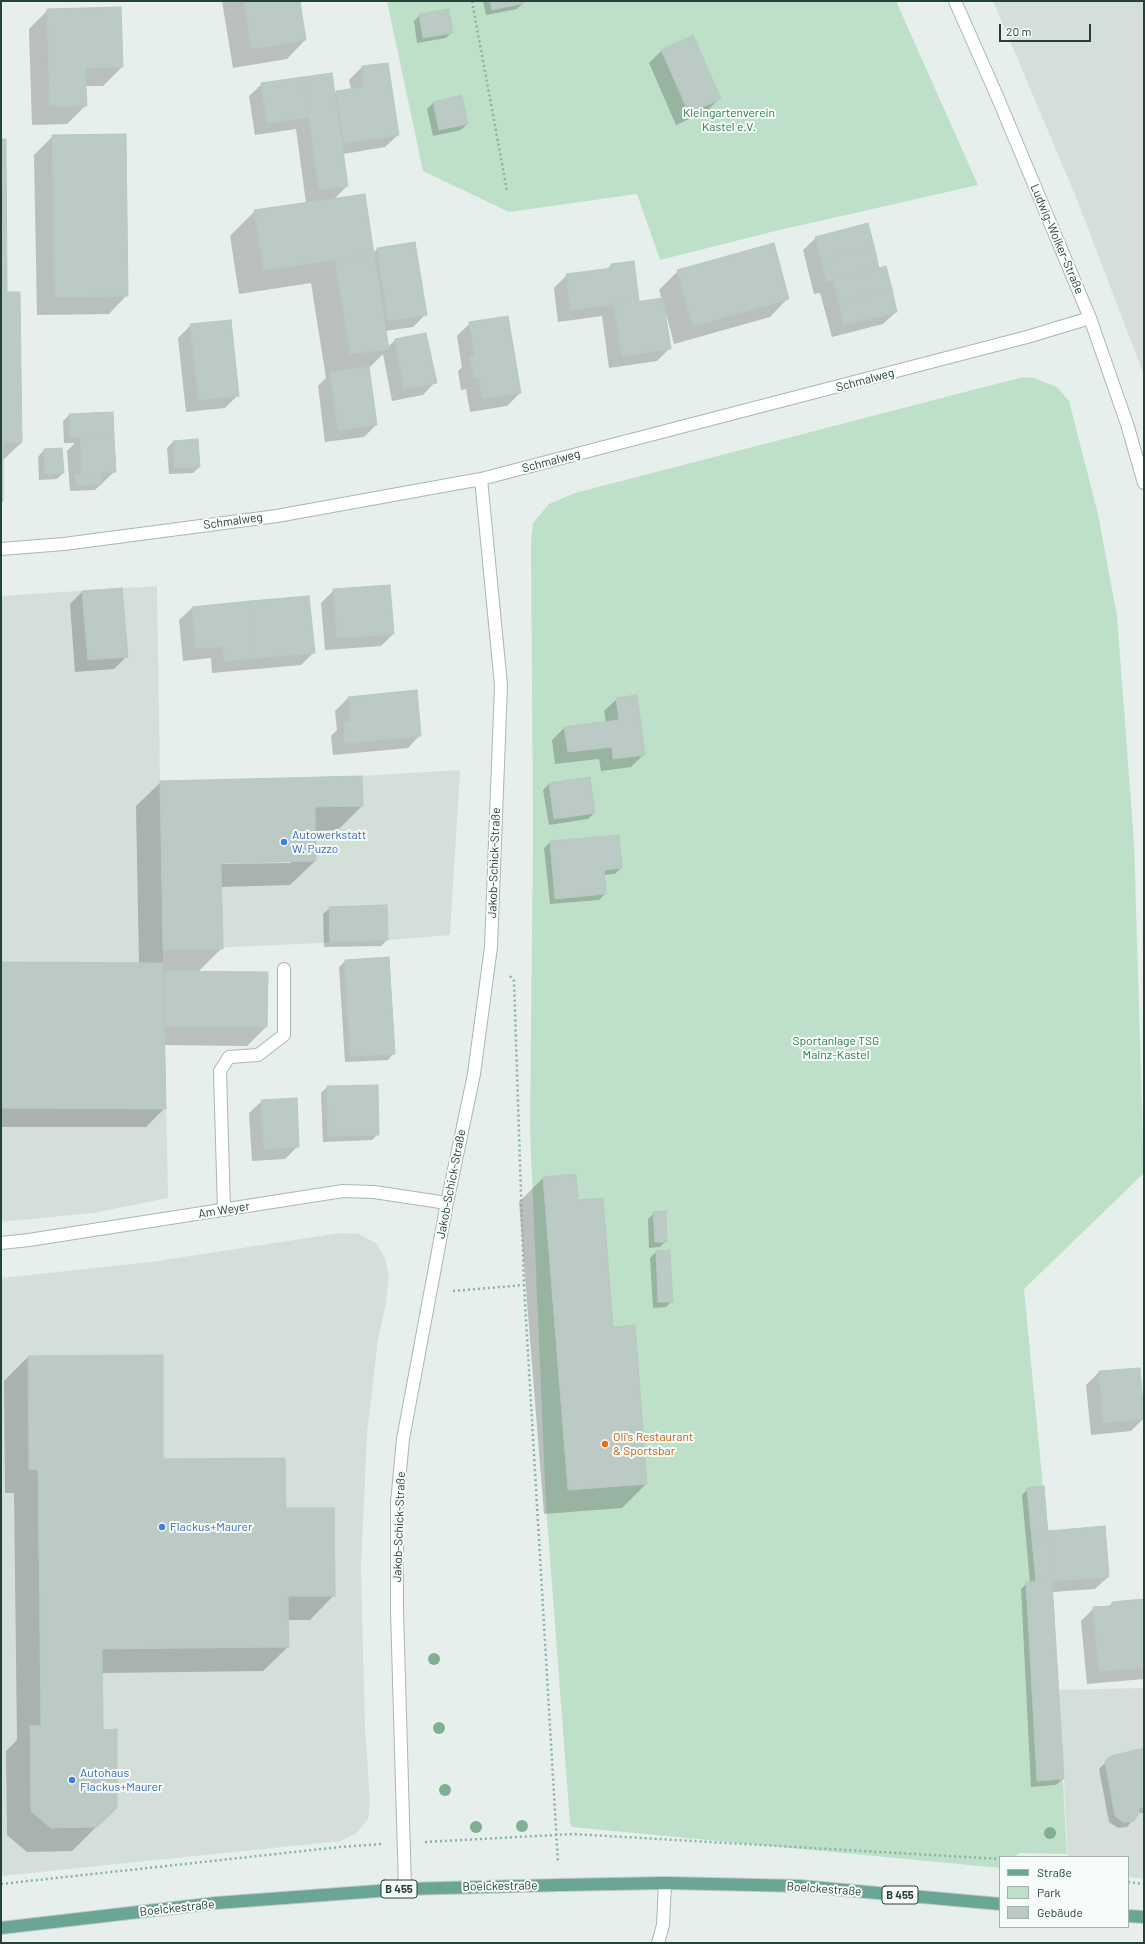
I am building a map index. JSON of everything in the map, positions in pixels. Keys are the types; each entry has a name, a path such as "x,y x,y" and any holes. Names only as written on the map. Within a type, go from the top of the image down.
{"main road":[{"name":"Boelckestraße","path":"1,1928 216,1903 405,1888 666,1883 800,1886 999,1904"},
{"path":"1129,1916 1144,1917"}],"street":[{"name":"Ludwig-Wolker-Straße","path":"955,1 997,96 1090,318 1127,424 1144,483"},
{"name":"Schmalweg","path":"1,549 64,544 277,516 481,479 1027,338 1090,318"},
{"name":"Jakob-Schick-Straße","path":"405,1888 397,1610 397,1503 403,1439 447,1203 474,1074 491,947 501,685 481,479"},
{"path":"224,1210 220,1071 229,1056 258,1055 284,1035 284,969"},
{"name":"Am Weyer","path":"1,1243 343,1192 374,1192 447,1203"},
{"path":"658,1943 663,1925 666,1883"}],"path":[{"path":"472,1 506,190"},
{"path":"491,947 514,981 524,1285 559,1885"},
{"path":"430,1292 524,1285"},
{"path":"1,1884 332,1848 574,1834 999,1859"},
{"path":"1129,1882 1144,1884"}],"shaded area":[{"path":"993,1 1144,1 1144,375 1076,197"},
{"path":"157,586 160,781 362,776 460,770 450,935 388,940 163,950 168,1198 93,1213 1,1222 1,596"},
{"path":"340,1233 359,1234 376,1243 385,1258 389,1277 386,1303 378,1340 367,1433 361,1568 365,1729 370,1800 368,1819 357,1833 341,1841 1,1876 1,1278 151,1262"},
{"path":"1144,1688 1144,1879 1129,1877 1129,1856 1068,1856 1059,1690"}],"green space":[{"name":"Kleingartenverein Kastel e.V.","path":"387,1 896,1 978,185 771,232 660,260 637,194 509,212 423,171"},
{"name":"Sportanlage TSG Mainz-Kastel","path":"1023,377 1034,378 1057,387 1069,401 1098,514 1117,616 1134,843 1144,1173 1024,1289 1052,1581 1067,1854 1020,1853 1016,1856 999,1856 999,1868 572,1827 570,1823 546,1506 530,1129 533,835 531,542 533,523 549,504 575,493"}],"building":[{"path":"244,1 300,1 306,40 252,49"},
{"path":"490,1 524,1 524,3 492,10"},
{"path":"121,7 123,67 85,68 87,106 50,106 47,9"},
{"path":"449,9 453,33 423,38 419,14"},
{"path":"693,35 721,99 689,113 661,50"},
{"path":"388,63 399,135 344,143 336,91 364,87 362,66"},
{"path":"332,73 348,186 319,190 303,77"},
{"path":"303,77 308,117 267,123 261,83"},
{"path":"462,95 468,124 439,130 433,102"},
{"path":"126,134 128,296 55,297 52,135"},
{"path":"1,139 6,139 7,292 20,292 22,443 3,443 3,501 1,501"},
{"path":"365,194 374,254 264,270 254,210"},
{"path":"868,223 874,246 821,260 815,237"},
{"path":"415,242 427,315 388,321 377,248"},
{"path":"774,243 789,299 693,326 677,270"},
{"path":"874,246 879,268 827,282 821,260"},
{"path":"374,254 389,349 350,354 335,259"},
{"path":"634,261 639,301 571,310 566,274 612,268 611,264"},
{"path":"886,266 892,289 839,302 833,280"},
{"path":"892,289 897,312 844,325 839,302"},
{"path":"663,298 671,349 622,356 614,305"},
{"path":"508,316 521,393 482,399 479,377 474,378 470,357 475,356 469,322"},
{"path":"231,320 239,396 199,400 190,324"},
{"path":"426,333 437,383 404,389 395,339"},
{"path":"369,367 377,425 338,430 330,372"},
{"path":"113,412 114,435 70,438 69,414"},
{"path":"114,435 116,472 82,474 80,437"},
{"path":"198,439 200,467 175,468 173,441"},
{"path":"62,448 64,473 45,474 44,449"},
{"path":"101,473 102,484 76,485 75,474"},
{"path":"390,585 394,634 337,638 333,589"},
{"path":"122,588 128,657 88,660 82,591"},
{"path":"309,596 315,653 255,658 250,601"},
{"path":"250,601 255,658 224,661 223,646 196,649 192,607"},
{"path":"417,690 421,736 345,743 344,722 350,721 348,697"},
{"path":"637,695 645,755 613,759 612,747 568,752 564,727 619,720 616,698"},
{"path":"362,776 363,806 315,807 316,861 221,863 223,949 163,950 160,781"},
{"path":"590,777 595,813 554,819 549,783"},
{"path":"619,835 622,868 604,870 606,894 555,899 550,841"},
{"path":"387,905 388,940 330,942 329,907"},
{"path":"389,957 395,1054 350,1056 345,960"},
{"path":"1,962 163,963 166,1109 1,1108"},
{"path":"164,971 268,972 267,1027 165,1026"},
{"path":"378,1085 379,1135 328,1136 327,1086"},
{"path":"297,1098 299,1147 264,1149 261,1100"},
{"path":"576,1174 578,1200 603,1198 613,1327 635,1325 647,1484 568,1490 543,1177"},
{"path":"666,1211 667,1242 655,1242 653,1212"},
{"path":"670,1250 671,1272 657,1273 656,1251"},
{"path":"671,1272 673,1302 658,1302 657,1273"},
{"path":"163,1355 163,1459 285,1458 286,1508 334,1508 335,1596 288,1596 289,1647 102,1649 103,1730 117,1729 117,1808 97,1827 51,1828 31,1811 30,1725 41,1726 38,1470 29,1469 28,1356"},
{"path":"1140,1368 1144,1419 1103,1423 1099,1371"},
{"path":"1044,1486 1052,1581 1036,1582 1027,1488"},
{"path":"1105,1526 1109,1577 1052,1581 1048,1531"},
{"path":"1052,1581 1064,1779 1037,1781 1026,1582"},
{"path":"1144,1599 1144,1668 1099,1671 1093,1607 1112,1606 1112,1602"},
{"path":"1144,1748 1144,1807 1139,1808 1139,1813 1134,1821 1124,1823 1115,1816 1105,1761 1111,1756"}],"place":[{"name":"Autowerkstatt W. Puzzo","path":"284,842"},
{"name":"Oli's Restaurant & Sportsbar","path":"605,1444"},
{"name":"Flackus+Maurer","path":"162,1527"},
{"name":"Autohaus Flackus+Maurer","path":"72,1780"}]}
